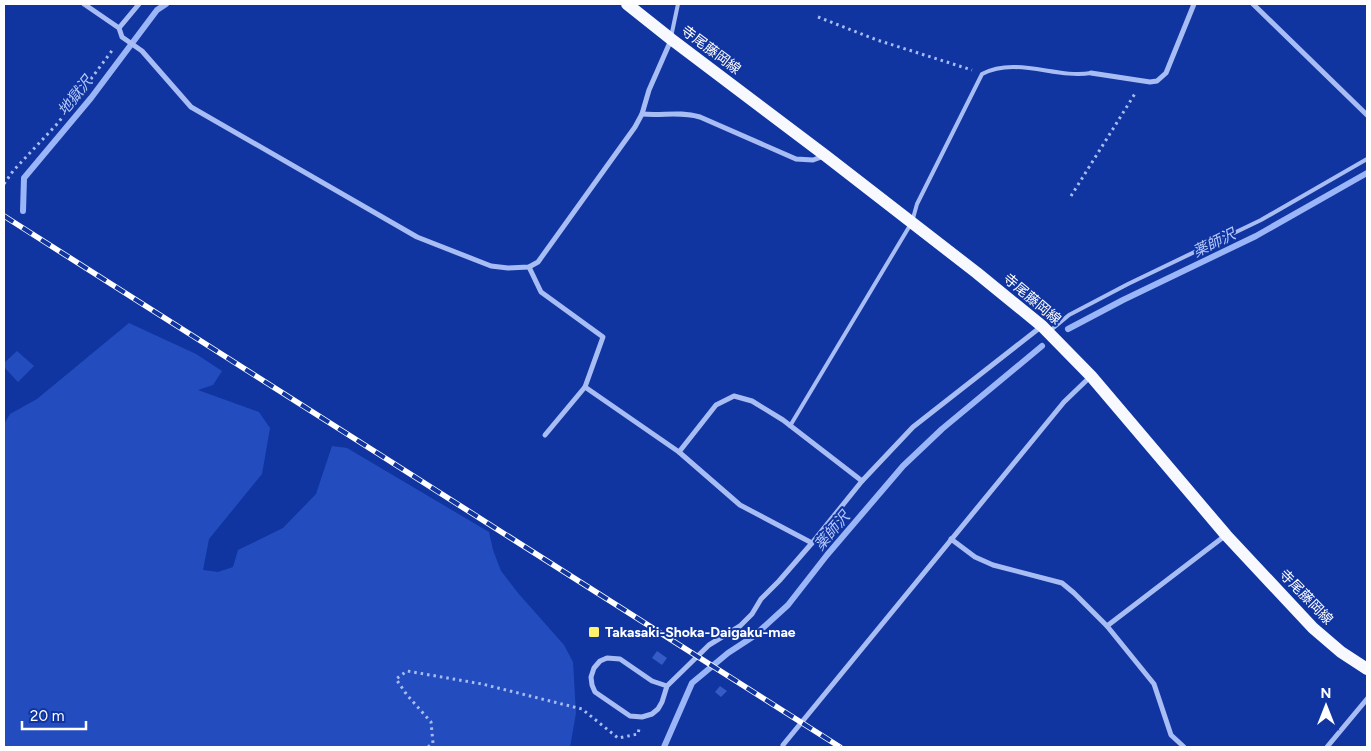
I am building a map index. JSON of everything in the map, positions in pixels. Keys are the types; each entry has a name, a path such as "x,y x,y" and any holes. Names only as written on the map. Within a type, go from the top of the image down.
{"main road":[{"name":"寺尾藤岡線","path":"627,4 912,222 1045,329 1091,376 1226,535 1313,628 1341,652 1367,669"}],"street":[{"path":"84,4 119,28 124,38 138,49 191,106 417,237 491,266 508,268 529,266 538,262 635,127 642,114 649,90 671,39"},
{"path":"119,28 139,4"},
{"path":"1092,73 1150,82 1157,81 1166,73 1194,4"},
{"path":"1253,4 1367,115"},
{"path":"642,114 686,113 700,117 796,159 813,160 826,156"},
{"path":"529,266 541,292 603,337 585,386 545,435"},
{"path":"667,686 652,681 620,660 607,658 600,661 594,668 591,677 595,692 630,716 642,717 652,714 658,709 667,686 709,645 740,626 752,614 761,599 812,543 862,481 913,427 1045,329"},
{"path":"783,745 1064,402 1091,376"},
{"path":"585,386 679,452 740,506 812,543"},
{"path":"679,452 716,405 734,396 752,401 790,426 862,481"},
{"path":"1107,626 1226,535"},
{"path":"951,539 975,557 993,565 1062,583 1074,593 1107,626 1154,684 1171,735 1184,747"},
{"path":"1327,747 1367,699"}],"lane":[{"path":"671,39 678,4"},
{"path":"790,426 912,222 917,204 982,74 990,69 1018,68 1080,75 1092,73"},
{"path":"1045,329 1128,284 1262,220 1367,159"}],"path":[{"path":"818,17 877,40 982,74"},
{"path":"4,184 13,171 58,124 124,38"},
{"path":"1071,196 1143,81"},
{"path":"428,747 433,743 432,722 406,695 396,679 407,672 482,684 582,709 618,738 638,734 642,717"}],"shaded area":[{"path":"129,323 196,354 222,371 213,385 198,390 259,412 270,428 262,474 209,539 203,570 218,572 233,567 238,550 283,528 316,494 332,446 347,448 489,532 501,571 564,645 573,662 576,713 570,747 4,747 4,424 10,414 37,399"},
{"path":"17,351 34,366 18,382 4,367 4,363"}],"building":[{"path":"657,651 667,658 662,665 652,658"},
{"path":"720,686 727,691 721,697 715,692"}],"waterway":[{"name":"地獄沢","path":"23,211 24,178 91,98 157,10 166,4"},
{"name":"薬師沢","path":"1068,329 1123,300 1256,236 1367,173"},
{"name":"薬師沢","path":"664,747 692,683 728,653 754,636 788,605 827,555 903,466 942,429 1042,346"}],"railway":[{"path":"4,216 840,747"}],"place":[{"name":"Takasaki-Shoka-Daigaku-mae","path":"594,632"}]}
